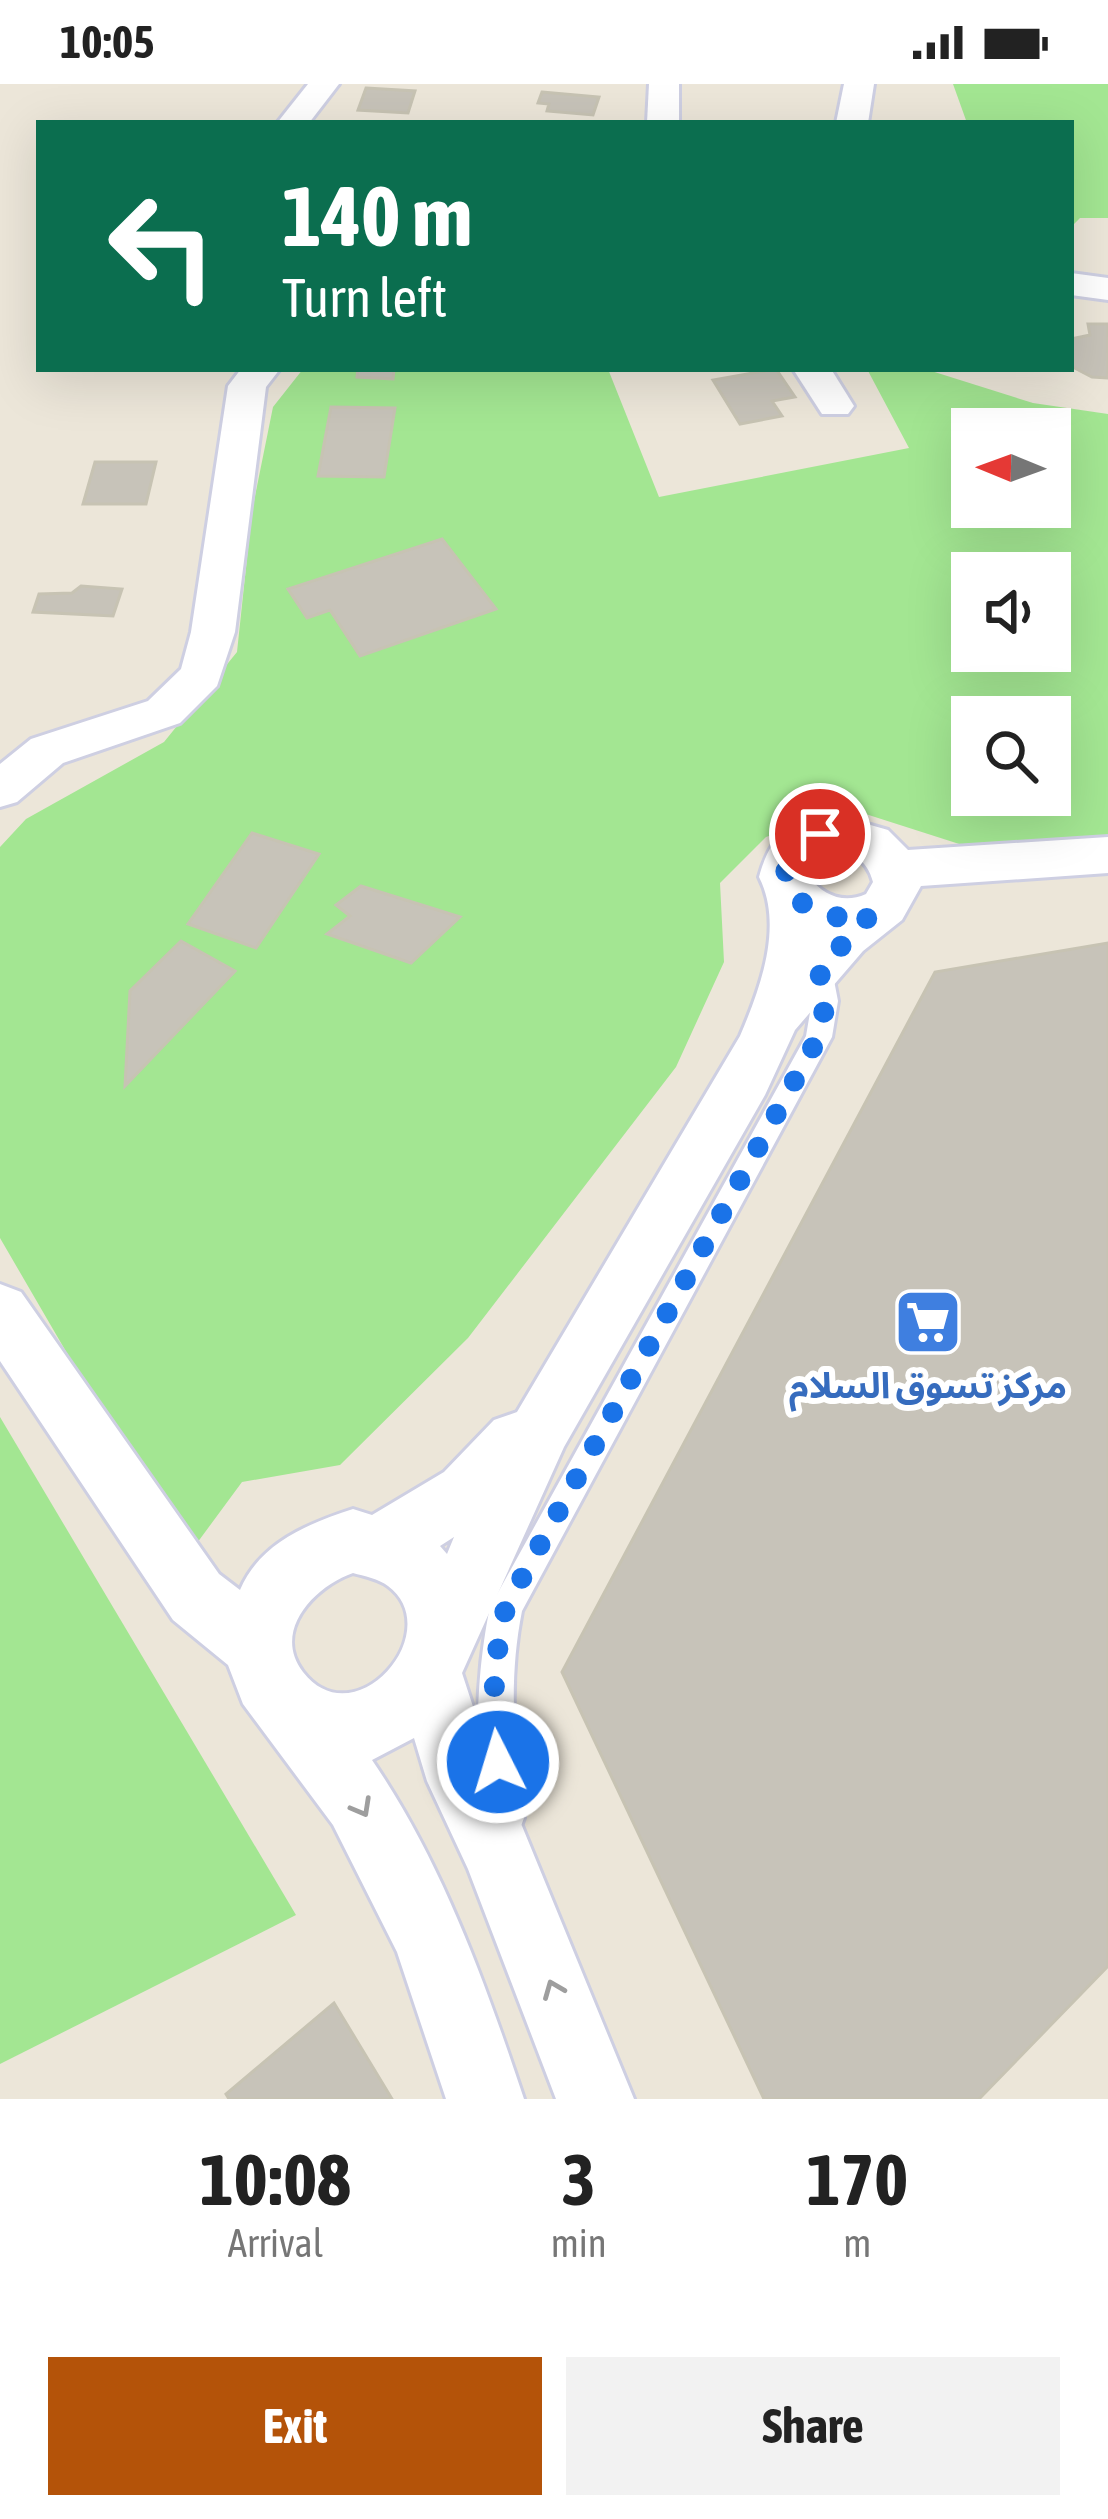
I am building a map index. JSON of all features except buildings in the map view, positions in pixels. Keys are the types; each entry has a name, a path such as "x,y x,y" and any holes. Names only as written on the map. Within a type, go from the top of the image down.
{"street":[{"path":"295,120 324,84"},
{"path":"663,120 664,84"},
{"path":"853,120 859,84"},
{"path":"1074,284 1108,289"},
{"path":"0,790 46,752 164,712 201,675 213,632 247,386 259,372"},
{"path":"814,372 835,406"},
{"path":"294,1714 331,1727 370,1726 414,1698 435,1662 466,1582 550,1404 746,1079 773,1026 819,970 893,896 896,869 875,844 839,832 820,834 803,840 784,862 794,935 773,1026"},
{"path":"896,869 1108,855"},
{"path":"792,894 817,913 835,918 870,915"},
{"path":"0,1311 196,1597 259,1646"},
{"path":"382,1545 466,1494 550,1404"},
{"path":"484,2099 464,2030 369,1819 337,1762 276,1696 263,1673 259,1646 263,1615 275,1586 297,1563 323,1548 353,1541 382,1545 409,1558 436,1594 442,1617 435,1662 462,1780 517,1899 595,2099"}],"lane":[{"path":"517,1899 492,1717 494,1655 506,1607 819,1036 826,1001 819,970"},
{"path":"466,1582 543,1535"}],"green space":[{"path":"953,84 1108,84 1108,218 1080,218 1074,224 1074,120 966,120"},
{"path":"301,372 609,372 659,497 909,448 869,372 935,372 1033,403 1067,408 951,408 951,528 1071,528 1071,409 1108,414 1108,835 978,850 850,809 766,837 720,883 724,962 676,1067 468,1338 340,1465 242,1482 186,1558 0,1238 0,847 26,819 164,742 237,652 252,511 273,407"},
{"path":"0,1417 296,1915 0,2064"}],"place":[{"name":"مركز تسوق السلام","path":"928,1322"}],"route":[{"path":"498,1762 492,1717 494,1655 506,1607 819,1036 826,1001 819,970 870,915 835,918 817,913 790,892 784,862 803,840 820,834"}]}
